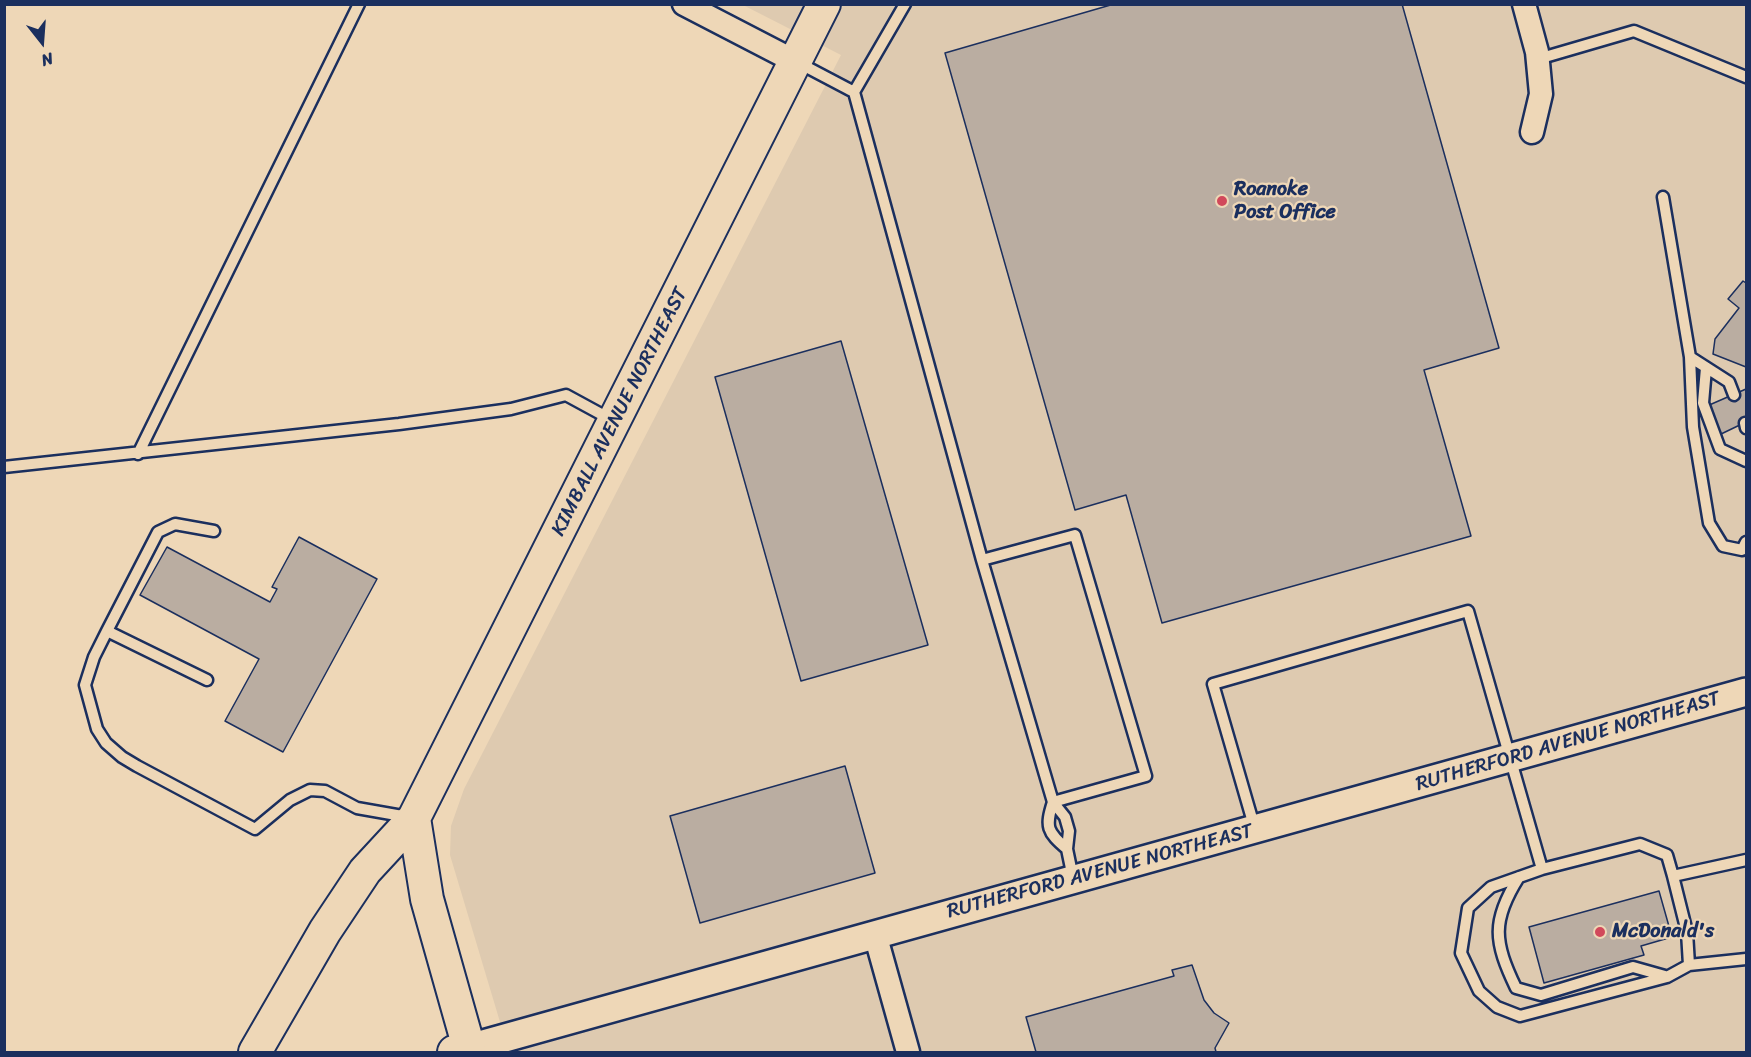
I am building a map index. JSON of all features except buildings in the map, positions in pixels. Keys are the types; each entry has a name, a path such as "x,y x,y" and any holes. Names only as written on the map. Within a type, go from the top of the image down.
{"main road":[{"name":"KIMBALL AVENUE NORTHEAST","path":"255,1053 325,931 364,871 414,818 824,4"},
{"path":"414,818 427,899 461,1050"}],"street":[{"path":"684,4 796,62"},
{"path":"1524,4 1538,59 1542,94 1532,132"},
{"name":"RUTHERFORD AVENUE NORTHEAST","path":"461,1050 1746,692"},
{"path":"875,934 908,1053"}],"lane":[{"path":"138,454 359,4"},
{"path":"905,4 854,92 982,560 1053,802 1065,817 1069,831 1066,849 1073,878"},
{"path":"1538,59 1634,31 1746,77"},
{"path":"796,62 854,92"},
{"path":"1663,197 1690,357 1693,427 1709,523 1723,546 1742,550 1746,542"},
{"path":"1690,357 1729,382 1734,395"},
{"path":"1706,368 1703,403 1720,449 1746,461"},
{"path":"4,467 263,441 511,409 566,395 615,421"},
{"path":"214,531 175,524 158,532 106,631 85,685 97,729 106,743 136,766 255,829 290,800 310,790 325,791 357,808 414,818"},
{"path":"982,560 1075,535 1143,765 1146,776 1053,802"},
{"path":"1255,829 1213,684 1468,611 1542,869"},
{"path":"106,631 207,680"},
{"path":"1053,802 1047,821 1052,836 1066,849"},
{"path":"1689,965 1687,932 1667,855 1640,844 1542,869 1491,887 1468,908 1461,953 1479,991 1497,1007 1520,1016 1667,977 1689,965 1746,959"},
{"path":"1673,876 1746,860"},
{"path":"1519,877 1505,899 1497,927 1503,961 1516,988 1541,995 1633,967 1667,977"}],"shaded area":[{"path":"743,5 1746,5 1746,1052 509,1052 450,855 451,826 464,789 841,55"}],"place":[{"name":"Roanoke Post Office","path":"1222,201"},
{"name":"McDonald's","path":"1600,932"}]}
